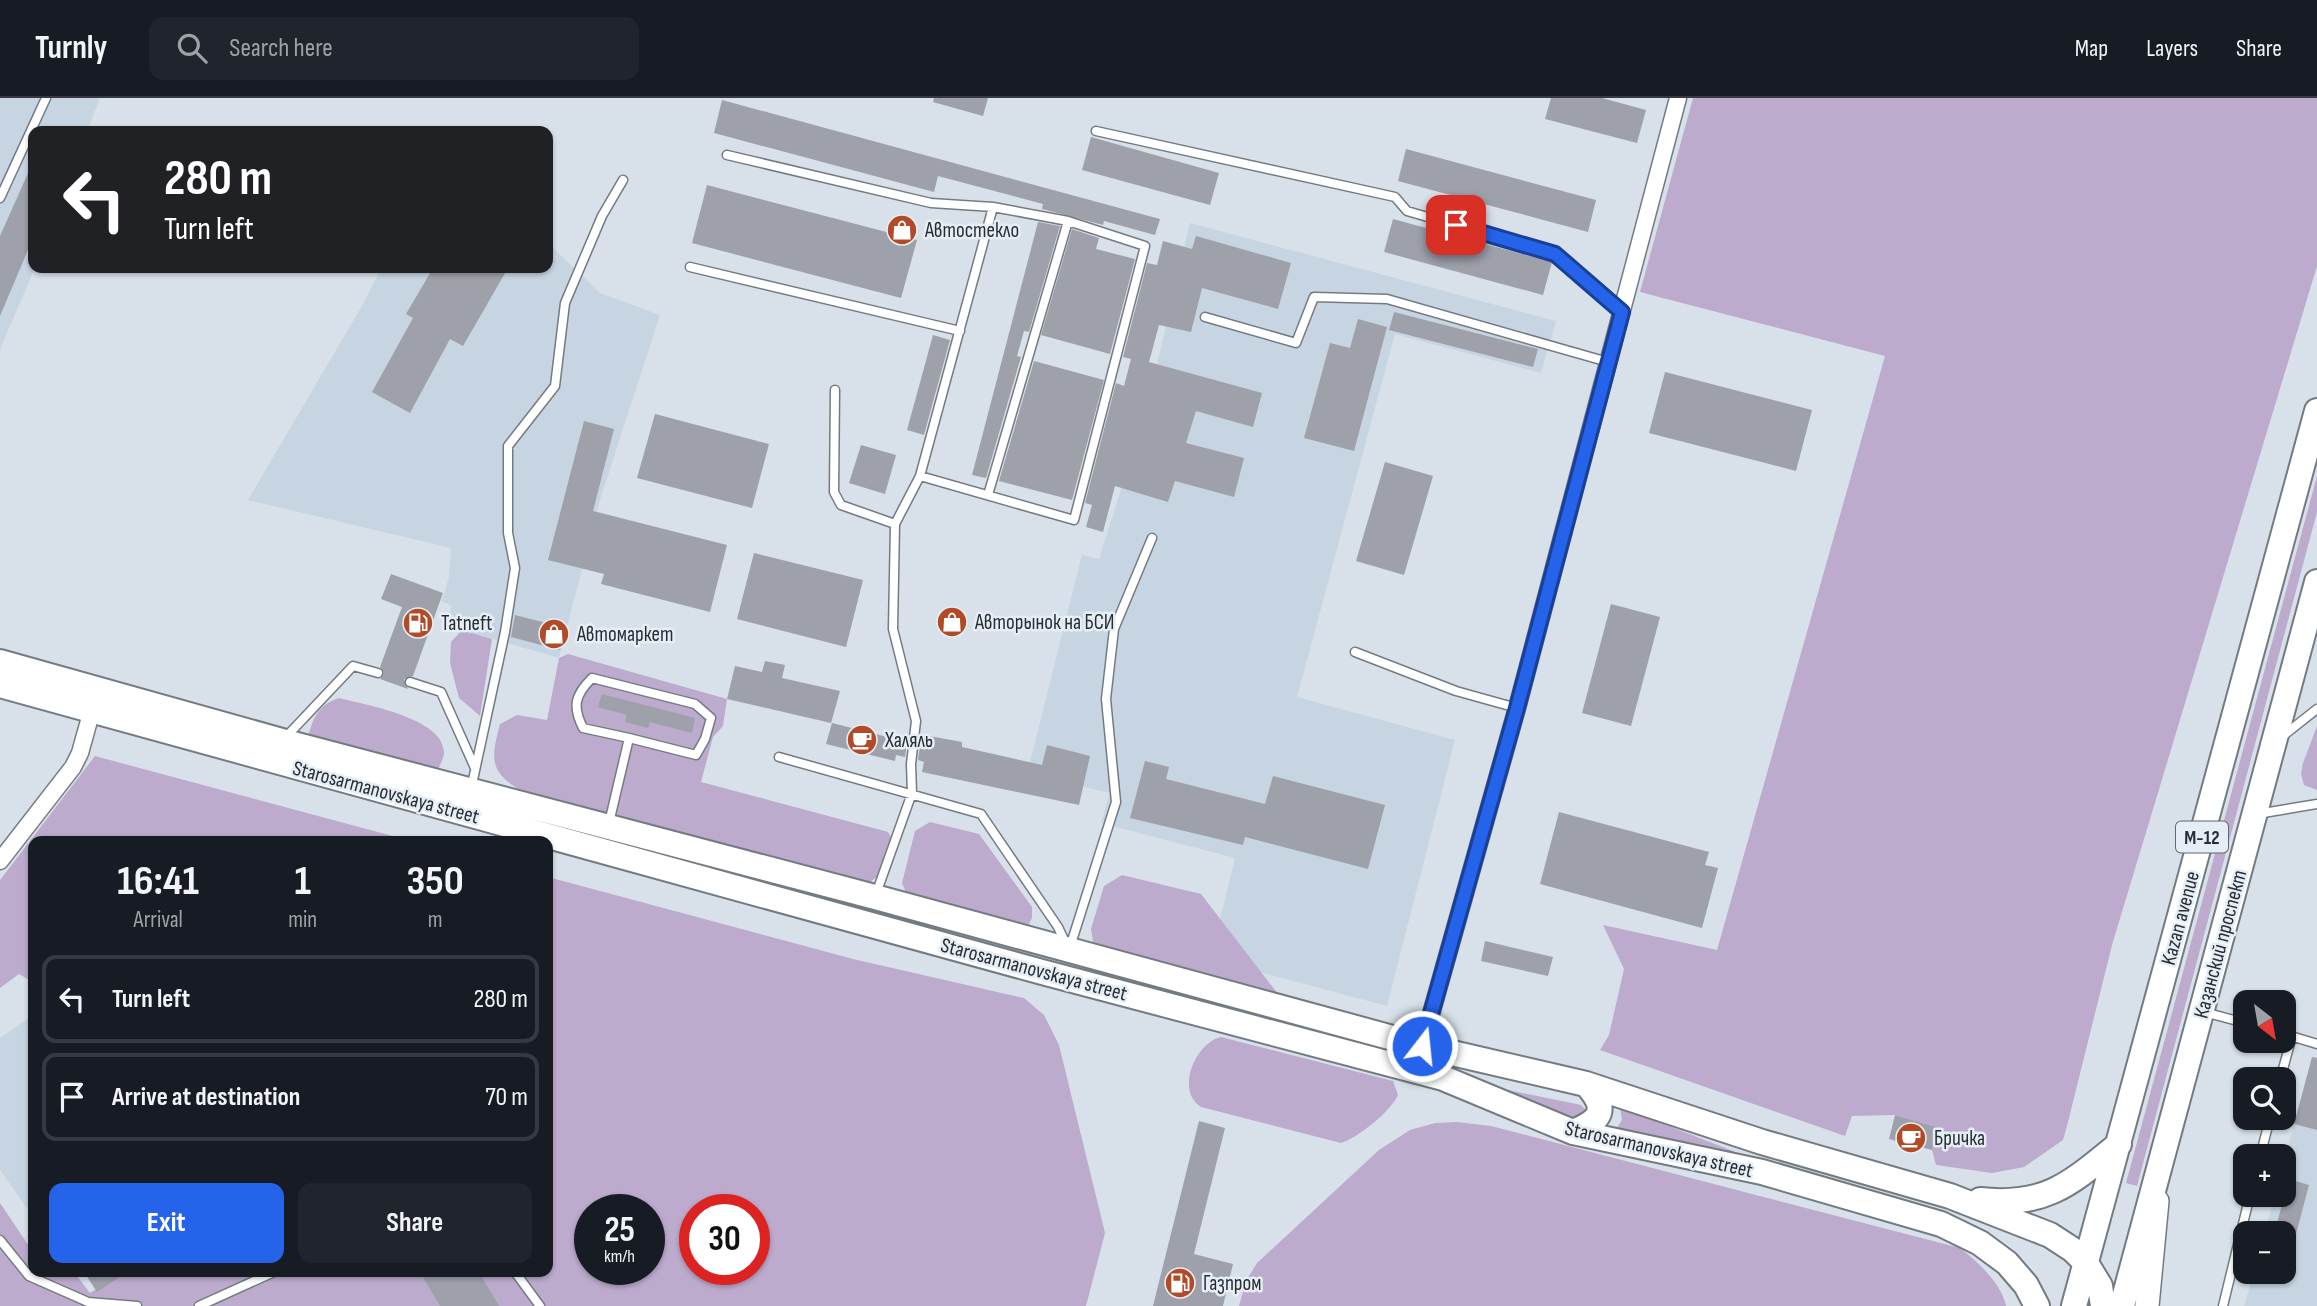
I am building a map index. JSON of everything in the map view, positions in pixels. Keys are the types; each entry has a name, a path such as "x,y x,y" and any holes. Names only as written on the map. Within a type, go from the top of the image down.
{"main road":[{"name":"Kazan avenue","path":"2086,1263 2317,411"},
{"name":"Казанский проспект","path":"2122,1306 2317,582"},
{"name":"Starosarmanovskaya street","path":"0,662 282,741 473,780 608,827 1422,1046 1586,1084 1762,1142 1950,1196"},
{"name":"Starosarmanovskaya street","path":"0,685 549,836"},
{"name":"Starosarmanovskaya street","path":"553,837 1443,1079 1573,1132 1762,1172 1941,1224 1980,1243 2007,1263 2026,1285 2037,1306"},
{"path":"1573,1132 1596,1120 1600,1113 1597,1096 1586,1084"},
{"path":"1950,1196 2010,1203 2044,1197 2076,1179 2119,1144"},
{"path":"2147,1306 2156,1219 2157,1179"},
{"path":"1950,1196 2050,1236 2073,1250 2086,1263 2099,1286 2103,1306"},
{"name":"М-12","path":"2074,1306 2086,1263"}],"street":[{"path":"1422,1046 1517,708 1678,98"},
{"path":"0,861 73,767 80,753 92,710"}],"lane":[{"path":"33,126 46,98"},
{"path":"1096,131 1395,197 1407,211 1555,254 1622,312"},
{"path":"0,198 28,137"},
{"path":"727,155 931,203 993,207 1068,221 1146,246 1074,520 920,476"},
{"path":"473,780 505,632 515,568 508,533 508,446 555,386 565,303 602,216 623,180"},
{"path":"875,897 912,793 911,764 916,721 893,629 895,524 920,476 993,207"},
{"path":"988,495 1068,221"},
{"path":"690,267 960,331"},
{"path":"1205,317 1296,343 1314,297 1387,299 1608,362"},
{"path":"835,390 834,492 841,505 895,524"},
{"path":"1069,950 1116,802 1106,699 1114,629 1152,538"},
{"path":"1355,652 1456,691 1517,708"},
{"path":"282,741 354,666 378,673"},
{"path":"592,678 695,704 711,718 705,739 696,755 629,738 583,728 576,715 579,692 592,678"},
{"path":"410,682 441,692 473,780"},
{"path":"2273,743 2317,709"},
{"path":"608,827 629,738"},
{"path":"779,757 981,814 1058,927 1069,950"},
{"path":"2254,815 2317,804"},
{"path":"2202,1011 2233,1020"},
{"path":"2296,1037 2317,1044"},
{"path":"2223,1306 2247,1207"},
{"path":"0,1240 28,1275"},
{"path":"31,1277 88,1302 137,1306"},
{"path":"199,1306 263,1277"},
{"path":"520,1277 540,1306"}],"shaded area":[{"path":"0,98 100,98 89,126 28,126 28,273 33,273 0,349"},
{"path":"1693,98 2317,98 2317,266 2112,945 2063,1140 2024,1167 1992,1173 1936,1165 1932,1150 1938,1128 1895,1115 1852,1116 1845,1136 1600,1050 1609,1035 1624,969 1603,925 1717,950 1885,356 1640,292"},
{"path":"1190,223 1556,321 1541,373 1395,334 1297,697 1455,740 1387,1006 1248,969 1218,928 1235,858 1101,823 1110,793 1027,774 1082,555 1099,559 1148,403"},
{"path":"553,248 600,293 660,315 599,503 559,658 445,625 452,606 442,601 449,577 451,548 248,500 378,273 553,273"},
{"path":"2317,476 2317,512 2137,1186 2126,1183"},
{"path":"462,630 492,639 480,716 459,698 450,663 451,642"},
{"path":"568,654 727,699 723,726 713,737 701,782 888,832 891,837 878,876 869,883 529,796 516,788 500,774 494,759 500,724 517,715 547,720 559,658"},
{"path":"339,698 402,715 432,731 441,742 444,754 438,770 307,740 317,714"},
{"path":"2317,726 2317,790 2304,785 2301,774"},
{"path":"95,756 393,836 34,836"},
{"path":"930,822 979,834 1032,907 1032,918 1027,928 909,900 902,883 915,831"},
{"path":"28,843 28,979 19,974 0,988 0,880"},
{"path":"1122,875 1201,894 1278,994 1100,947 1093,942 1091,929 1104,886"},
{"path":"553,878 853,959 1024,998 1044,1015 1059,1045 1105,1233 1086,1306 0,1306 0,1203 28,1245 28,1277 78,1277 90,1293 114,1277 553,1277"},
{"path":"28,1018 28,1210 0,1170 0,1038"},
{"path":"1221,1037 1393,1081 1398,1095 1389,1109 1373,1123 1341,1143 1201,1107 1193,1100 1190,1090 1191,1068 1203,1048"},
{"path":"1460,1080 1581,1105 1588,1112 1578,1122"},
{"path":"1620,1107 1751,1158 1615,1131 1622,1120"},
{"path":"1457,1122 1491,1126 1960,1248 1994,1282 2006,1306 1239,1306 1246,1281 1257,1263 1379,1150 1410,1130 1435,1123"},
{"path":"2296,1125 2317,1130 2317,1306 2244,1306 2250,1284 2296,1284 2296,1221 2268,1221 2272,1207 2296,1207 2296,1144 2289,1144"}],"building":[{"path":"934,98 988,98 983,116 933,102"},
{"path":"1551,98 1602,98 1646,110 1637,143 1545,119"},
{"path":"722,100 1160,219 1155,235 1104,221 1103,225 1042,209 1043,204 938,176 934,192 714,133"},
{"path":"1091,137 1219,173 1210,205 1082,170"},
{"path":"1406,149 1596,200 1588,232 1398,181"},
{"path":"28,173 28,250 0,316 0,236"},
{"path":"707,185 917,240 901,298 692,243"},
{"path":"1393,219 1552,262 1543,295 1384,252"},
{"path":"1038,222 1060,226 1029,332 1024,331 1017,356 1021,357 986,478 972,475"},
{"path":"1072,229 1099,238 1096,249 1135,259 1110,354 1041,335"},
{"path":"1196,236 1291,263 1278,309 1202,288 1191,332 1159,325 1149,362 1262,393 1253,427 1196,411 1186,443 1244,458 1234,497 1175,481 1168,502 1115,486 1103,532 1086,527 1092,505 1085,503 1116,383 1124,386 1131,359 1123,357 1147,263 1157,265 1163,241 1192,249"},
{"path":"430,273 505,273 463,346 450,339 410,413 372,392 413,318 406,314"},
{"path":"1394,312 1538,349 1533,367 1389,330"},
{"path":"1358,319 1387,327 1354,451 1304,438 1330,343 1350,348"},
{"path":"933,335 950,340 924,435 907,430"},
{"path":"1034,361 1104,380 1072,500 999,481"},
{"path":"1665,372 1812,410 1796,471 1649,433"},
{"path":"655,414 769,444 752,508 637,478"},
{"path":"584,421 614,429 593,511 727,545 710,612 601,584 604,574 548,560"},
{"path":"861,445 896,455 885,494 849,483"},
{"path":"1385,462 1433,476 1404,575 1356,561"},
{"path":"754,553 863,580 846,647 737,619"},
{"path":"391,574 443,593 413,676 404,679 408,689 380,679 384,674 380,667 402,607 381,599"},
{"path":"1611,604 1660,617 1631,726 1582,713"},
{"path":"515,615 566,628 560,650 511,637"},
{"path":"765,661 785,665 782,678 840,691 831,723 727,699 735,666 762,672"},
{"path":"602,694 695,718 692,733 650,722 648,728 625,722 627,715 598,707"},
{"path":"832,723 907,742 905,757 896,755 895,761 826,744"},
{"path":"929,736 962,742 962,747 1042,765 1047,745 1090,756 1079,805 922,772 924,762 918,760 920,745 927,747"},
{"path":"1145,761 1169,767 1166,779 1265,804 1273,776 1385,805 1368,869 1245,837 1243,845 1130,818"},
{"path":"1559,812 1709,852 1705,865 1718,868 1702,928 1540,884"},
{"path":"1485,941 1553,957 1548,976 1481,961"},
{"path":"2312,1057 2317,1058 2317,1130 2296,1125"},
{"path":"1895,1115 1939,1128 1932,1150 1889,1139"},
{"path":"1199,1121 1225,1128 1194,1254 1233,1264 1223,1306 1153,1306"},
{"path":"2296,1181 2309,1185 2296,1234 2296,1221 2278,1221 2281,1207 2296,1207"},
{"path":"87,1277 120,1277 97,1292"},
{"path":"423,1277 482,1277 499,1306 440,1306"}],"place":[{"name":"Автостекло","path":"902,230"},
{"name":"Авторынок на БСИ","path":"952,622"},
{"name":"Tatneft","path":"418,623"},
{"name":"Автомаркет","path":"554,634"},
{"name":"Халяль","path":"862,740"},
{"name":"Бричка","path":"1911,1138"},
{"name":"Газпром","path":"1180,1283"}],"route":[{"path":"1422,1046 1517,708 1622,312 1555,254 1456,225"}]}
